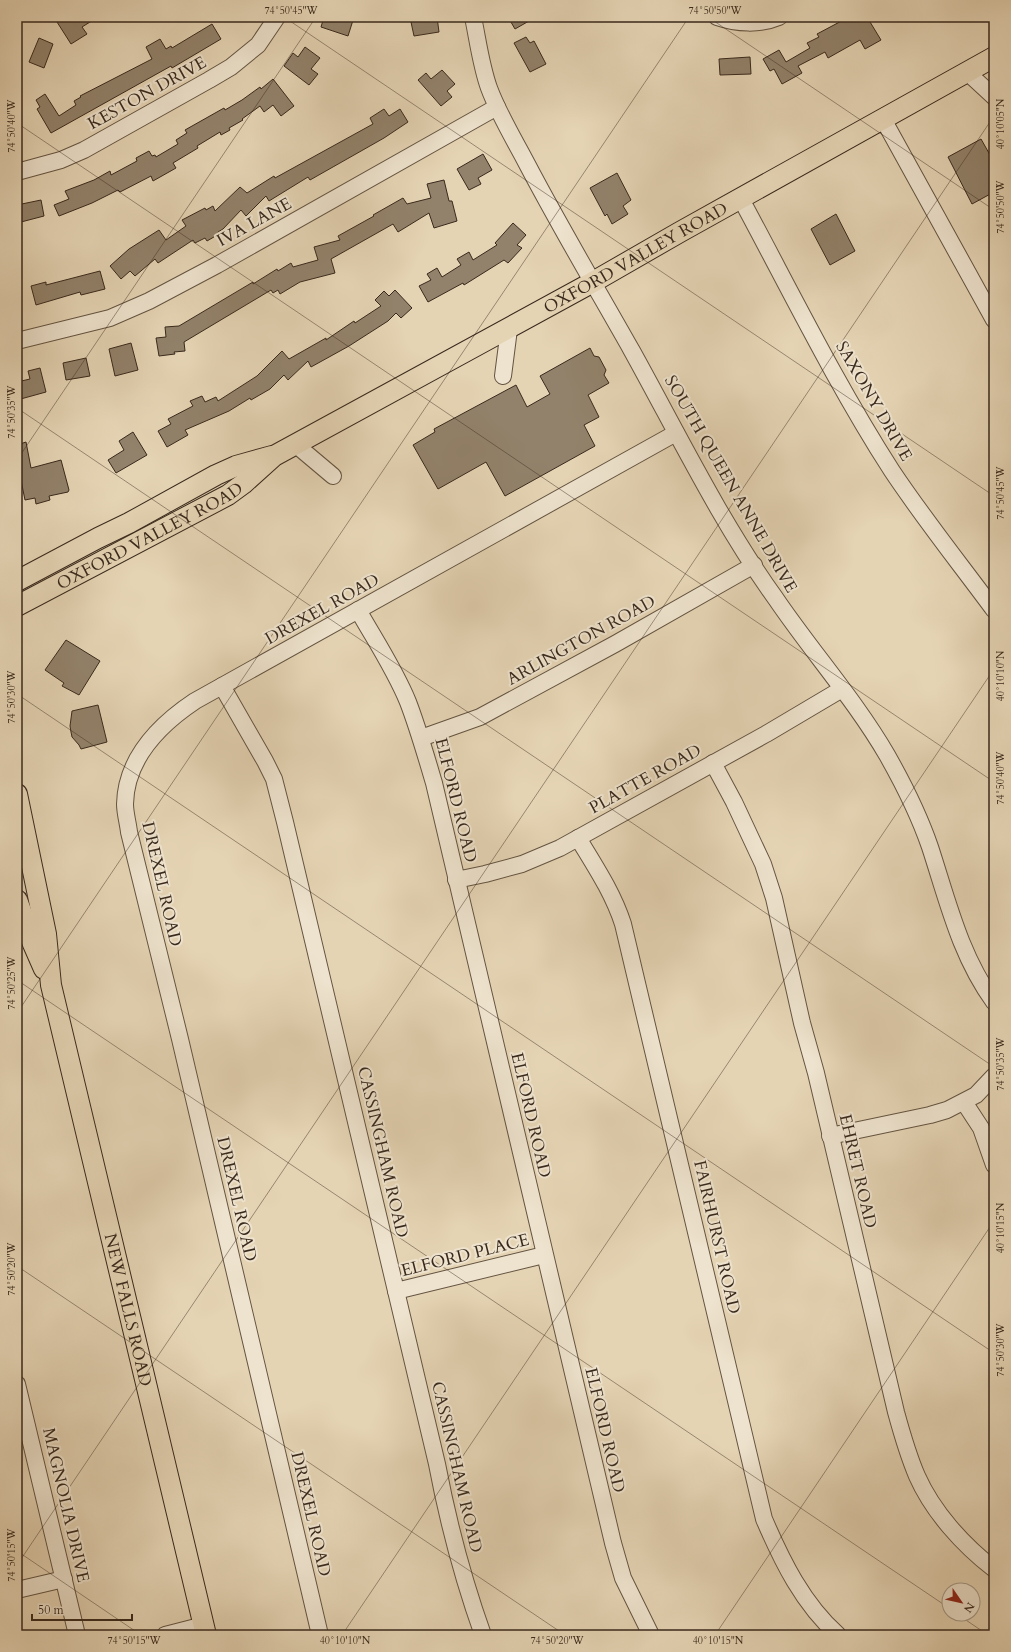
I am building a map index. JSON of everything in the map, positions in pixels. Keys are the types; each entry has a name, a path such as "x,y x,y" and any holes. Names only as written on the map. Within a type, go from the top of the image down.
{"main road":[{"name":"OXFORD VALLEY ROAD","path":"17,606 228,495 243,484 274,456 509,329 994,57"},
{"name":"OXFORD VALLEY ROAD","path":"17,581 230,469 254,460 274,456"},
{"name":"NEW FALLS ROAD","path":"17,794 46,934 51,985 205,1630"},
{"name":"NEW FALLS ROAD","path":"17,900 33,944 51,985"}],"street":[{"name":"KESTON DRIVE","path":"18,169 61,160 84,150 209,80 230,67 258,45 277,17"},
{"name":"SOUTH QUEEN ANNE DRIVE","path":"473,17 488,86 497,107 547,201 710,493 774,598 842,689 885,752 911,801 929,844 970,965 994,1002"},
{"path":"717,17 754,23 770,21 779,17"},
{"path":"967,72 994,96"},
{"name":"IVA LANE","path":"17,341 110,318 149,301 217,265 497,107"},
{"path":"883,119 994,320"},
{"name":"SAXONY DRIVE","path":"741,199 831,367 871,436 919,510 994,610"},
{"path":"503,376 509,329"},
{"name":"DREXEL ROAD","path":"320,1635 182,1047 129,832 125,805 127,787 133,766 148,742 166,723 181,710 195,701 676,433"},
{"path":"295,444 333,476"},
{"name":"ARLINGTON ROAD","path":"421,738 480,717 615,644 754,565"},
{"name":"ELFORD ROAD","path":"358,610 387,661 407,701 421,738 434,783 613,1543 623,1578 651,1635"},
{"name":"CASSINGHAM ROAD","path":"222,686 274,779 316,948 458,1557 469,1597 483,1635"},
{"name":"PLATTE ROAD","path":"456,880 522,864 560,848 766,734 842,689"},
{"name":"EHRET ROAD","path":"713,763 753,841 774,898 802,1023 816,1073 896,1412 909,1458 917,1478 946,1522 964,1543 994,1569"},
{"name":"FAIRHURST ROAD","path":"578,838 605,882 617,906 623,924 764,1519 777,1549 798,1588 806,1600 838,1635"},
{"path":"830,1136 930,1115 964,1102 984,1088 994,1076"},
{"path":"964,1102 981,1128 994,1165"},
{"name":"ELFORD PLACE","path":"396,1291 544,1255"},
{"name":"MAGNOLIA DRIVE","path":"17,1384 77,1635"},
{"path":"17,1590 64,1579"},
{"path":"165,1635 205,1630"}],"building":[{"path":"65,17 98,17 82,27 87,34 71,44 57,22"},
{"path":"324,17 354,17 348,36 321,27"},
{"path":"421,17 437,17 439,32 414,36 411,22 421,20"},
{"path":"508,17 536,17 515,29"},
{"path":"849,17 867,17 881,40 865,49 860,40 828,58 825,52 798,66 802,73 782,84 774,69 770,71 763,59 779,50 786,62 810,48 807,43 819,37 817,34"},
{"path":"212,24 221,39 172,68 171,66 51,133 37,109 40,107 36,100 45,94 59,116 76,105 74,101 81,97 80,96 152,59 146,47 160,39 166,49 171,46 172,48"},
{"path":"526,37 530,43 534,41 546,64 530,72 514,43"},
{"path":"39,38 53,44 44,68 29,62"},
{"path":"305,47 320,58 311,69 318,74 309,85 284,66 293,53 298,57"},
{"path":"750,57 751,74 720,75 719,59"},
{"path":"442,70 455,84 447,91 452,97 441,106 418,80 426,73 431,79"},
{"path":"273,79 294,106 281,116 273,105 264,112 260,106 242,119 243,120 229,128 230,130 221,135 220,132 197,146 198,148 173,163 176,168 153,181 151,176 120,192 118,190 92,203 59,216 54,205 69,199 65,191 94,180 110,171 111,175 137,161 136,158 149,151 152,156 155,155 156,157 178,144 176,140 187,133 185,130 224,108 225,110 260,87 261,89"},
{"path":"384,109 389,116 400,109 408,122 384,138 310,180 308,177 269,201 266,196 246,216 241,210 223,229 218,232 219,234 207,241 205,238 195,243 193,240 158,263 155,259 135,276 130,271 121,279 110,266 129,249 159,230 166,240 186,226 182,220 205,208 206,210 213,206 215,211 240,187 247,193 274,176 275,178 373,124 370,118"},
{"path":"981,139 994,162 994,192 972,204 948,157"},
{"path":"483,154 492,170 478,178 481,184 469,190 457,169"},
{"path":"617,173 631,200 623,206 628,214 612,224 607,214 605,216 590,188"},
{"path":"444,180 449,201 452,201 457,221 434,228 429,213 398,232 393,224 331,259 335,273 300,282 280,294 278,290 273,293 271,290 184,342 185,351 159,356 156,338 166,337 165,327 179,326 277,269 278,271 291,263 293,267 318,260 314,247 340,240 338,236 403,198 407,204 431,198 427,184"},
{"path":"41,200 44,216 21,222 17,205"},
{"path":"836,214 855,251 830,265 811,229"},
{"path":"513,223 526,235 517,245 522,248 508,263 504,260 464,285 463,283 428,302 419,286 431,280 427,274 437,268 442,277 461,265 457,259 469,252 473,260 497,245 495,243"},
{"path":"100,271 105,289 81,295 80,292 36,305 31,286 46,282 46,285"},
{"path":"395,290 412,308 401,318 396,313 388,321 349,346 311,367 308,361 288,380 284,375 270,389 251,400 250,398 229,411 185,430 188,435 167,447 158,431 171,424 168,419 193,406 190,401 202,396 205,402 216,397 218,401 257,376 282,351 289,359 326,338 326,340 354,321 355,323 381,306 375,300 384,291 389,296"},
{"path":"131,343 138,370 115,376 109,349"},
{"path":"590,348 594,356 599,357 606,370 604,375 609,383 588,395 599,417 584,425 595,446 505,496 486,462 438,489 413,445 435,432 434,429 516,385 527,407 550,394 540,376"},
{"path":"86,358 90,376 66,380 63,363"},
{"path":"40,368 46,392 17,400 17,382 30,379 28,371"},
{"path":"133,432 147,455 116,473 108,460 124,450 119,441"},
{"path":"26,442 31,468 61,460 69,490 68,492 49,496 50,500 36,504 35,498 25,500 17,461 17,445"},
{"path":"66,640 100,661 79,695 62,686 64,683 45,670"},
{"path":"98,705 107,742 81,749 72,737 70,726 72,711"}]}
